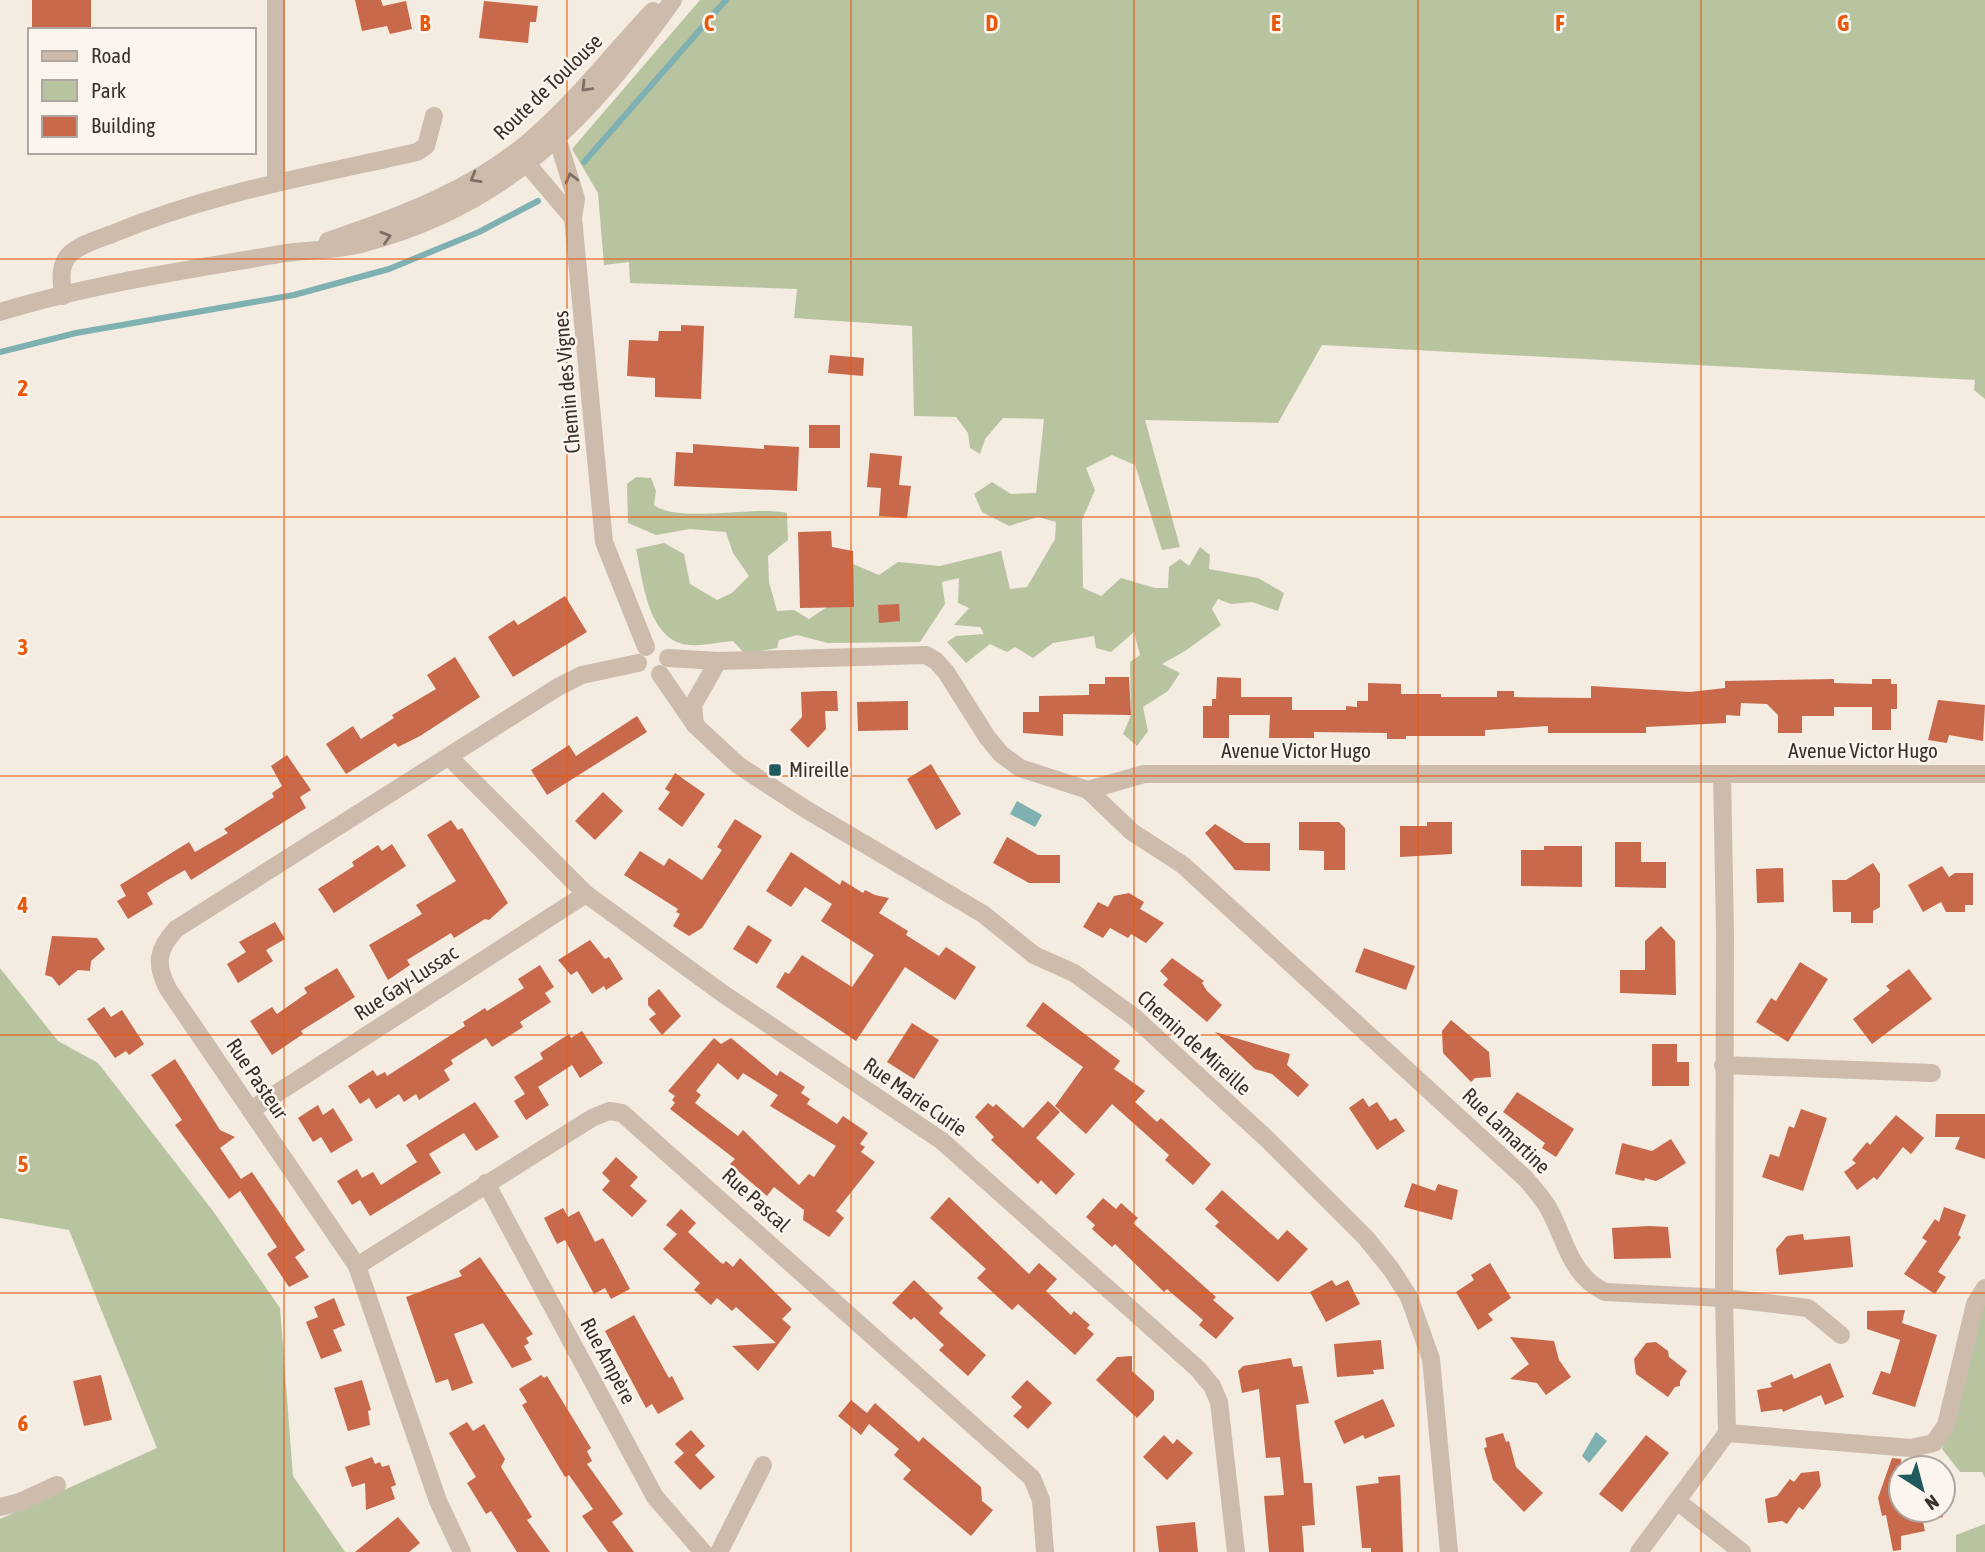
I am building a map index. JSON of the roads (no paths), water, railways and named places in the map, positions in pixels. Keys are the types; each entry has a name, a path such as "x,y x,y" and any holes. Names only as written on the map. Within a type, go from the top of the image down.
{"street":[{"path":"276,0 276,181"},
{"name":"Route de Toulouse","path":"294,252 410,211 480,175 532,140 585,89 664,0"},
{"name":"Route de Toulouse","path":"0,312 177,271 361,244 400,233 468,202 528,165 555,142 601,95 673,0"},
{"path":"63,296 61,273 67,257 85,245 181,208 276,181 417,152 426,146 434,116"},
{"path":"555,142 532,140 528,165 573,218"},
{"name":"Chemin des Vignes","path":"555,142 567,164 576,200 573,218 604,542 642,655"},
{"path":"449,757 582,675 660,647 664,666"},
{"path":"642,655 646,674 664,666 718,661 926,655 946,672 1001,754 1020,768 1088,790"},
{"path":"695,725 693,705 718,661"},
{"name":"Chemin de Mireille","path":"664,666 695,725 721,751 747,771 983,914 1034,955 1074,973 1134,1017 1267,1139 1366,1238 1409,1297 1431,1359 1449,1552"},
{"name":"Rue Marie Curie","path":"449,757 586,894 722,993 942,1141 1198,1369 1212,1386 1219,1402 1236,1552"},
{"name":"Rue Pasteur","path":"449,757 176,929 163,943 158,958 159,972 168,989 357,1266 438,1502 462,1552"},
{"name":"Avenue Victor Hugo","path":"1088,790 1144,774 1985,774"},
{"path":"1639,1552 1727,1433 1722,774"},
{"name":"Rue Lamartine","path":"1088,790 1132,832 1183,865 1526,1179 1548,1208 1572,1264 1587,1284 1605,1292 1724,1298 1808,1308 1841,1335"},
{"name":"Rue Gay-Lussac","path":"251,1110 586,894"},
{"path":"1723,1065 1931,1073"},
{"name":"Rue Pascal","path":"357,1266 592,1118 608,1111 622,1113 1032,1478 1041,1500 1045,1552"},
{"name":"Rue Ampère","path":"486,1183 655,1497 703,1552"},
{"path":"1727,1433 1911,1448 1934,1443 1945,1425 1975,1304 1985,1288"},
{"path":"719,1552 763,1465"},
{"path":"0,1507 20,1502 57,1485"},
{"path":"1677,1501 1742,1552"}],"water":[{"path":"1017,801 1042,815 1035,827 1010,814"},
{"path":"1596,1432 1607,1441 1589,1463 1582,1456"}],"waterway":[{"path":"584,162 726,0"},
{"path":"0,352 76,333 294,295 389,269 479,232 538,201"}],"place":[{"name":"Mireille","path":"775,770"}]}
